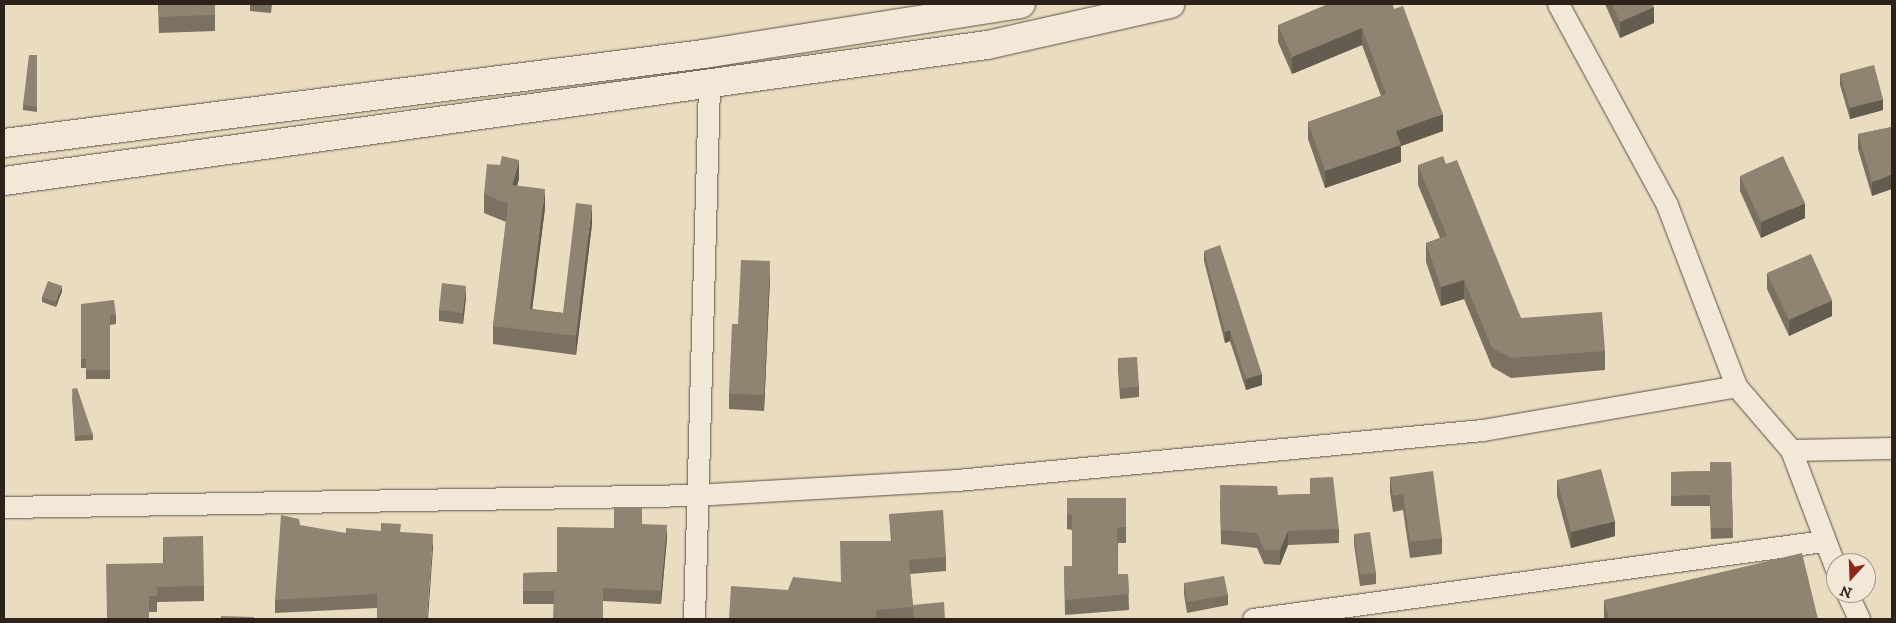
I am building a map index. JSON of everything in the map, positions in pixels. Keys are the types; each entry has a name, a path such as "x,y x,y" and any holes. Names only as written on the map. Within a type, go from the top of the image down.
{"main road":[{"path":"4,143 747,48 978,9 1021,4"},
{"path":"4,181 987,44 1170,4"},
{"path":"747,48 755,77"}],"street":[{"path":"1558,4 1668,205 1736,386 1791,450 1829,553"},
{"path":"694,619 709,84"},
{"path":"4,507 696,495 957,480 1482,430 1736,386"},
{"path":"1791,450 1892,448"},
{"path":"1253,619 1823,541"},
{"path":"1852,603 1859,619"}],"building":[{"path":"159,4 215,4 215,15 159,17"},
{"path":"1328,4 1392,4 1394,9 1403,6 1443,114 1396,131 1401,145 1325,171 1308,122 1386,94 1362,28 1292,57 1278,25"},
{"path":"1612,4 1652,4 1654,7 1620,22"},
{"path":"29,55 37,55 37,107 23,105"},
{"path":"1874,65 1883,99 1850,108 1840,74"},
{"path":"1892,127 1892,174 1872,182 1858,134"},
{"path":"502,156 519,160 512,185 545,189 530,309 563,313 576,203 592,205 576,336 493,326 508,204 484,194 487,164 500,165"},
{"path":"1443,156 1446,164 1457,160 1521,318 1602,312 1605,351 1511,358 1492,348 1464,280 1441,287 1426,243 1447,236 1418,165"},
{"path":"1783,156 1805,203 1761,222 1740,176"},
{"path":"1220,245 1262,374 1246,379 1230,330 1225,332 1204,251"},
{"path":"1811,254 1832,300 1789,320 1767,273"},
{"path":"741,260 770,261 764,395 729,394 732,324 738,324"},
{"path":"48,281 62,286 56,302 42,297"},
{"path":"442,283 466,286 463,313 439,310"},
{"path":"114,300 116,315 110,315 110,370 86,370 86,359 81,359 81,304"},
{"path":"1137,357 1139,387 1120,388 1118,358"},
{"path":"77,388 93,435 75,436 72,389"},
{"path":"1710,462 1731,462 1733,528 1711,528 1710,495 1671,496 1671,472 1710,471"},
{"path":"1601,469 1615,521 1571,532 1557,480"},
{"path":"1433,471 1442,538 1410,542 1403,494 1393,496 1390,477"},
{"path":"1333,477 1339,529 1288,531 1280,550 1264,550 1257,533 1221,530 1220,485 1277,486 1278,495 1310,494 1310,478"},
{"path":"1067,498 1126,498 1126,527 1117,528 1118,574 1128,574 1129,594 1065,600 1064,566 1072,566 1072,515 1067,514"},
{"path":"614,507 642,508 642,524 667,525 661,591 603,588 603,619 553,619 554,591 523,591 523,573 557,572 557,527 614,528"},
{"path":"943,510 946,557 909,560 913,607 877,610 876,619 729,619 731,586 788,590 793,577 841,582 840,541 892,541 889,514"},
{"path":"281,515 299,519 300,525 346,533 346,528 381,531 381,523 401,524 400,532 433,534 427,619 377,619 377,594 275,600"},
{"path":"1370,532 1376,573 1360,575 1354,534"},
{"path":"203,536 204,586 157,587 157,596 149,596 149,619 107,619 106,564 164,563 163,537"},
{"path":"1802,553 1818,619 1609,619 1604,600"},
{"path":"1224,576 1228,595 1187,602 1184,583"},
{"path":"944,602 945,619 914,619 913,605"},
{"path":"221,616 254,617 254,619 221,619"}]}
